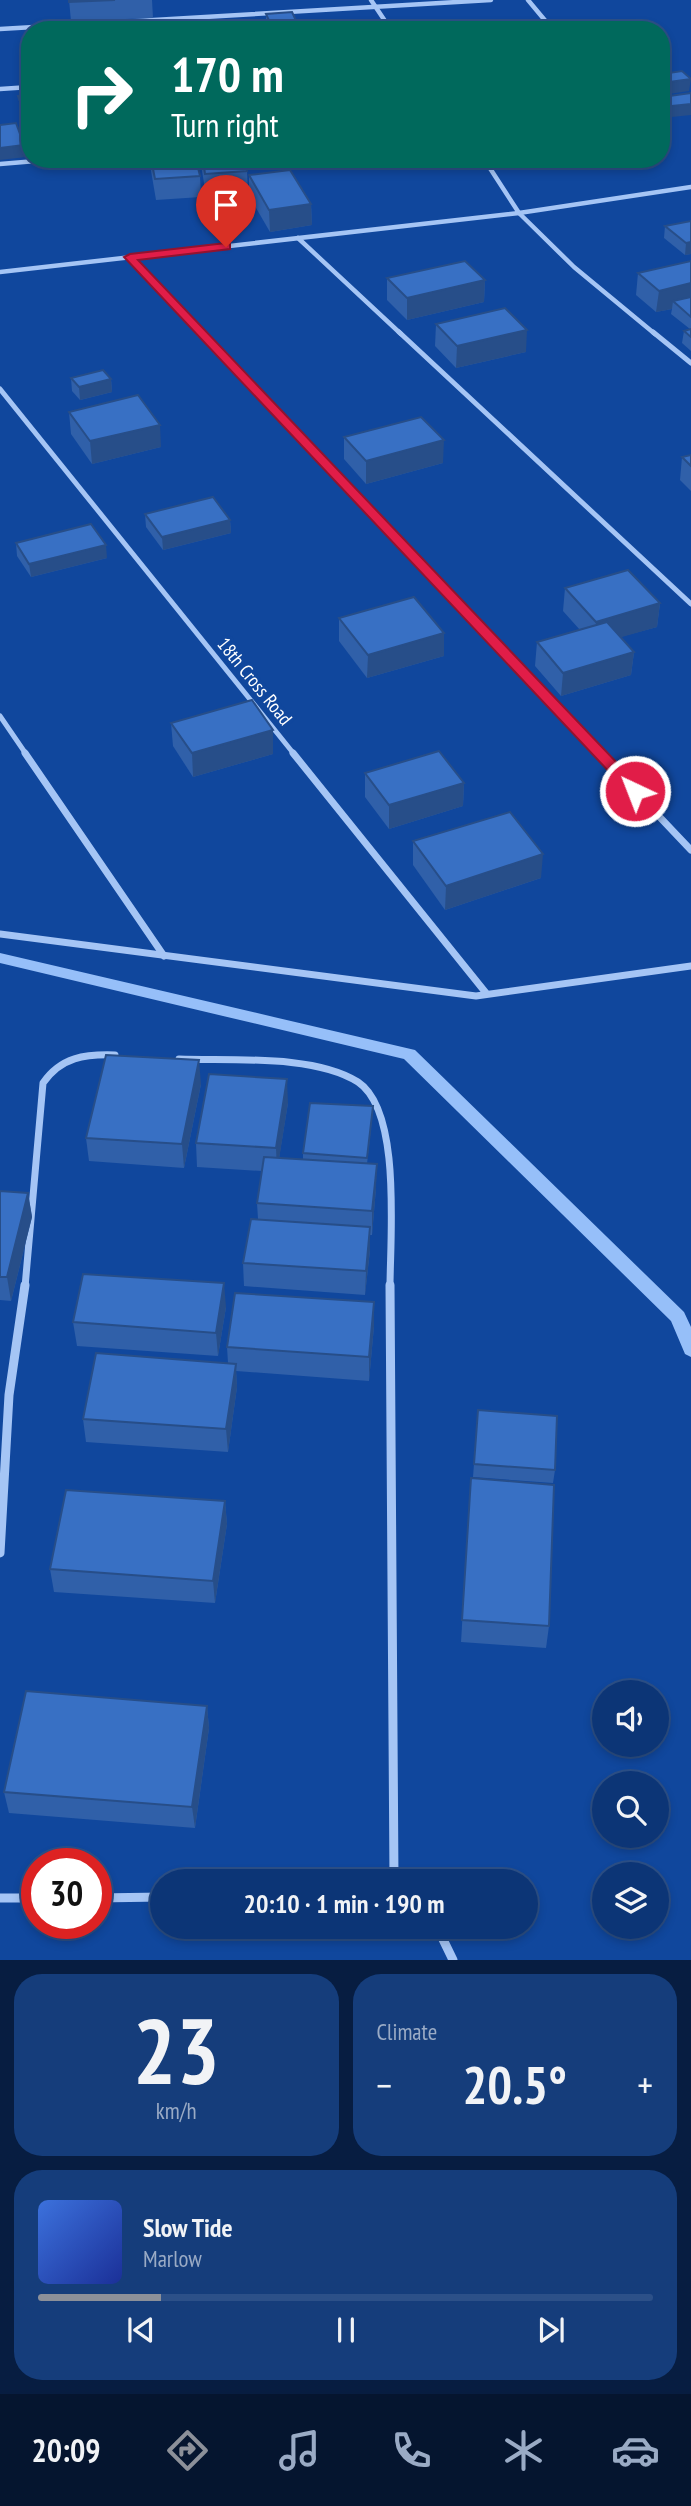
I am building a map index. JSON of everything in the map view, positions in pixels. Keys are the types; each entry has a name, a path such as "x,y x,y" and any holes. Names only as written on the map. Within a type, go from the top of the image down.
{"street":[{"path":"370,0 385,21"},
{"path":"143,21 491,0"},
{"path":"528,0 546,21"},
{"path":"0,29 21,28"},
{"path":"0,89 21,88"},
{"path":"0,164 21,162"},
{"path":"490,168 519,213 574,267 691,363"},
{"path":"0,272 519,213 691,187"},
{"path":"298,238 691,604"},
{"path":"130,257 691,850"},
{"name":"18th Cross Road","path":"0,389 486,993"},
{"path":"0,716 164,956"},
{"path":"0,934 475,996 691,966"},
{"path":"0,1553 9,1395 31,1248 43,1083 50,1069 65,1059 102,1055 129,1056"},
{"path":"169,1058 330,1070 358,1083 372,1097 384,1121 389,1150 394,1869"},
{"path":"112,1898 150,1897"},
{"path":"0,1898 21,1898"},
{"path":"443,1939 453,1960"}],"building":[{"path":"69,0 115,0 69,2"},
{"path":"292,12 296,21 269,21 266,14"},
{"path":"682,71 691,79 670,82 670,73"},
{"path":"691,93 691,104 670,106 670,96"},
{"path":"16,123 21,145 0,148 0,125"},
{"path":"153,168 198,168 200,176 155,179"},
{"path":"204,168 246,168 247,171 205,174"},
{"path":"290,170 311,204 269,210 249,175"},
{"path":"691,221 691,242 686,243 665,226"},
{"path":"465,261 485,280 407,298 387,278"},
{"path":"691,261 691,283 659,291 638,273"},
{"path":"691,297 691,317 673,301"},
{"path":"505,308 527,330 457,346 436,324"},
{"path":"103,370 111,379 79,387 71,378"},
{"path":"138,395 160,425 90,441 69,412"},
{"path":"421,417 444,440 366,461 344,437"},
{"path":"691,455 691,466 682,457"},
{"path":"213,497 230,520 162,537 145,514"},
{"path":"91,524 106,545 29,564 16,543"},
{"path":"628,570 660,603 596,622 565,588"},
{"path":"414,597 444,633 368,655 339,618"},
{"path":"607,622 634,652 563,673 537,642"},
{"path":"252,700 273,730 192,753 171,723"},
{"path":"439,751 464,783 389,805 365,773"},
{"path":"510,812 543,854 446,886 413,841"},
{"path":"106,1055 199,1060 182,1144 86,1138"},
{"path":"209,1074 287,1079 276,1148 196,1143"},
{"path":"310,1103 373,1106 367,1158 303,1153"},
{"path":"264,1157 377,1164 372,1211 257,1203"},
{"path":"0,1191 28,1193 7,1277 0,1277"},
{"path":"251,1219 370,1227 366,1271 243,1263"},
{"path":"83,1274 224,1283 216,1333 73,1322"},
{"path":"235,1293 374,1302 369,1357 227,1347"},
{"path":"96,1353 236,1364 226,1429 83,1419"},
{"path":"478,1410 557,1416 555,1470 474,1464"},
{"path":"471,1478 554,1485 549,1626 462,1620"},
{"path":"66,1490 225,1501 213,1581 50,1569"},
{"path":"26,1691 207,1706 192,1807 4,1792"}],"waterway":[{"path":"0,958 409,1054 678,1317 691,1349"}],"route":[{"path":"226,247 130,257 635,791"}]}
